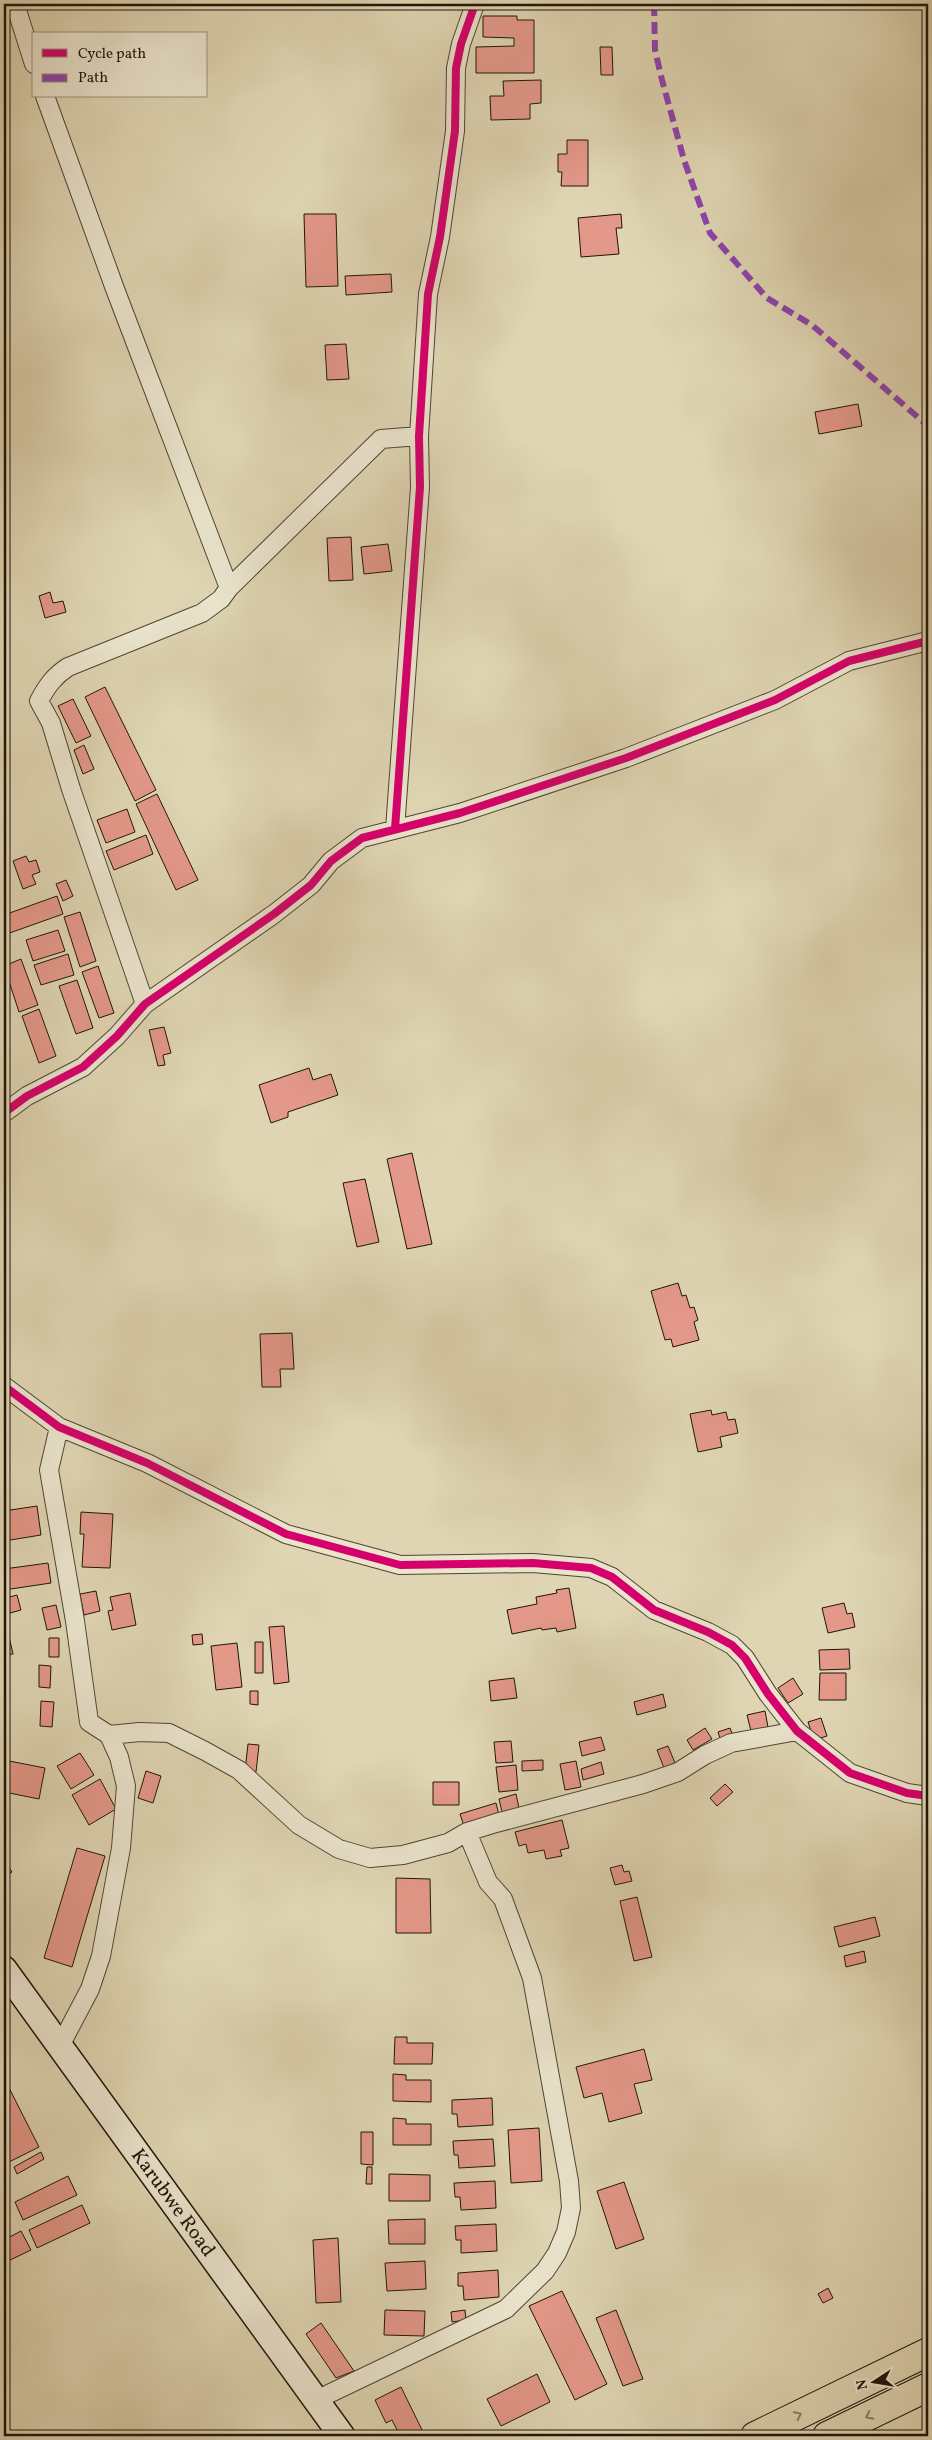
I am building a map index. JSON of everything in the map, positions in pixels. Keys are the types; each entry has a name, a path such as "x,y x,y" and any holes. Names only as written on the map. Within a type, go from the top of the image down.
{"highway":[{"path":"754,2436 928,2352"},
{"path":"828,2436 928,2388"}],"street":[{"path":"15,4 32,58"},
{"path":"395,829 420,487 419,436 428,294 440,237 455,131 456,68 461,44 475,4"},
{"path":"47,98 147,373 229,588"},
{"path":"145,1004 71,789 51,723 39,701 47,686 57,674 68,667 202,612 220,599 381,439 419,436"},
{"path":"4,1113 27,1096 83,1066 117,1036 145,1004 274,914 311,885 331,861 362,838 460,813 635,754 774,700 848,661 928,640"},
{"path":"4,1386 59,1427 147,1463 286,1534 400,1565 533,1563 591,1568 612,1577 654,1610 708,1632 732,1645 745,1658 797,1731 850,1774 907,1793 928,1796"},
{"path":"59,1427 49,1470 75,1622 88,1722 109,1735 119,1757 126,1786 121,1848 101,1956 90,1989 60,2046"},
{"path":"109,1735 140,1732 169,1733 238,1770 299,1825 339,1849 370,1858 404,1855 448,1843 467,1832 643,1784 678,1772 705,1755 731,1743 797,1731"},
{"path":"316,2400 506,2309 545,2270 557,2253 566,2232 571,2208 570,2181 532,1978 503,1898 488,1882 467,1832"},
{"name":"Karubwe Road","path":"4,1969 342,2436"}],"building":[{"path":"483,16 517,16 517,20 534,20 534,73 476,73 476,47 514,46 514,38 483,37"},
{"path":"600,47 612,47 613,75 601,75"},
{"path":"541,80 541,103 530,104 530,119 491,120 490,96 504,96 503,81"},
{"path":"567,140 588,140 588,186 561,186 562,172 558,172 558,154 567,154"},
{"path":"304,214 336,214 338,286 306,287"},
{"path":"621,214 622,228 616,228 619,254 581,257 578,218"},
{"path":"391,274 392,292 346,295 345,276"},
{"path":"346,344 349,379 327,380 325,345"},
{"path":"858,404 862,426 819,434 815,412"},
{"path":"351,537 353,580 329,581 327,538"},
{"path":"388,544 392,571 364,574 361,547"},
{"path":"50,592 53,603 63,601 66,612 45,618 39,596"},
{"path":"105,687 156,790 135,801 85,697"},
{"path":"73,699 91,736 76,743 58,706"},
{"path":"84,745 94,769 83,774 74,750"},
{"path":"157,794 198,880 176,890 136,804"},
{"path":"127,809 135,832 106,843 97,820"},
{"path":"146,835 153,854 114,870 106,851"},
{"path":"26,856 29,862 36,860 40,872 32,875 36,884 23,889 13,861"},
{"path":"66,880 73,896 63,901 56,884"},
{"path":"57,896 63,914 4,935 4,915"},
{"path":"80,912 96,961 80,967 64,917"},
{"path":"58,930 65,951 33,961 26,940"},
{"path":"68,954 74,975 41,985 34,965"},
{"path":"21,959 38,1005 19,1012 4,966"},
{"path":"98,966 114,1013 99,1018 82,972"},
{"path":"77,980 93,1028 76,1034 59,986"},
{"path":"39,1009 56,1056 39,1063 22,1016"},
{"path":"164,1027 171,1053 163,1055 165,1065 158,1066 149,1030"},
{"path":"309,1068 313,1080 331,1074 338,1095 288,1112 288,1117 271,1123 259,1085"},
{"path":"412,1153 432,1244 407,1249 387,1159"},
{"path":"365,1179 379,1242 357,1247 343,1183"},
{"path":"678,1283 682,1296 686,1295 690,1308 694,1307 698,1320 694,1322 699,1340 673,1347 671,1339 665,1340 651,1291"},
{"path":"292,1333 294,1369 280,1369 281,1387 262,1387 260,1334"},
{"path":"711,1410 712,1415 726,1412 728,1420 735,1419 738,1433 720,1437 722,1447 698,1452 690,1414"},
{"path":"37,1506 41,1535 4,1541 4,1511"},
{"path":"81,1512 113,1514 110,1568 82,1567 84,1534 80,1534"},
{"path":"48,1563 51,1583 4,1590 4,1569"},
{"path":"569,1588 576,1628 557,1632 556,1628 542,1630 541,1628 512,1634 507,1610 537,1604 536,1597 557,1593 556,1590"},
{"path":"96,1591 100,1611 84,1615 80,1594"},
{"path":"130,1593 136,1625 112,1630 108,1611 113,1610 110,1597"},
{"path":"17,1595 21,1610 10,1613 6,1598"},
{"path":"844,1603 847,1614 852,1613 855,1627 828,1633 822,1608"},
{"path":"56,1605 61,1627 47,1630 42,1608"},
{"path":"284,1626 289,1682 274,1684 269,1627"},
{"path":"7,1628 13,1654 4,1655 4,1629"},
{"path":"202,1634 203,1644 193,1645 192,1635"},
{"path":"49,1638 59,1638 59,1657 49,1657"},
{"path":"255,1642 263,1642 263,1673 255,1673"},
{"path":"237,1643 242,1687 216,1690 211,1646"},
{"path":"849,1649 850,1669 820,1670 819,1650"},
{"path":"39,1665 51,1666 50,1688 39,1687"},
{"path":"820,1673 846,1673 846,1700 819,1700"},
{"path":"514,1678 517,1698 491,1701 489,1681"},
{"path":"793,1678 803,1694 788,1703 778,1688"},
{"path":"250,1691 258,1691 258,1705 250,1704"},
{"path":"663,1694 666,1707 637,1715 634,1702"},
{"path":"41,1701 54,1702 52,1727 40,1726"},
{"path":"765,1711 768,1727 751,1731 747,1715"},
{"path":"821,1718 827,1736 814,1740 808,1722"},
{"path":"705,1728 712,1739 693,1750 687,1740"},
{"path":"730,1728 733,1736 721,1741 718,1732"},
{"path":"601,1737 605,1750 582,1756 579,1742"},
{"path":"511,1741 513,1762 496,1763 494,1742"},
{"path":"248,1744 259,1745 256,1772 245,1771"},
{"path":"668,1746 675,1763 664,1768 657,1750"},
{"path":"80,1753 94,1775 71,1789 57,1766"},
{"path":"4,1760 45,1768 39,1799 4,1792"},
{"path":"543,1760 543,1770 522,1771 522,1761"},
{"path":"576,1761 581,1787 565,1790 560,1764"},
{"path":"601,1762 604,1774 583,1780 581,1769"},
{"path":"516,1765 518,1790 499,1792 496,1767"},
{"path":"146,1771 161,1776 153,1803 138,1798"},
{"path":"100,1779 116,1809 89,1825 72,1795"},
{"path":"433,1782 459,1782 459,1805 433,1805"},
{"path":"725,1784 733,1792 717,1806 710,1798"},
{"path":"516,1794 519,1808 502,1812 499,1799"},
{"path":"496,1803 499,1815 464,1826 460,1814"},
{"path":"562,1820 569,1848 560,1850 562,1856 546,1859 544,1850 528,1853 526,1844 519,1846 515,1832"},
{"path":"77,1848 105,1856 72,1967 44,1958"},
{"path":"4,1860 12,1872 4,1878"},
{"path":"622,1865 624,1872 629,1871 632,1881 615,1885 610,1868"},
{"path":"396,1878 430,1879 431,1933 396,1933"},
{"path":"637,1897 652,1957 634,1961 620,1901"},
{"path":"875,1917 880,1936 839,1947 834,1927"},
{"path":"864,1951 866,1962 846,1967 844,1956"},
{"path":"395,2037 407,2037 407,2043 433,2043 432,2064 394,2064"},
{"path":"644,2049 652,2080 634,2084 642,2113 609,2122 602,2093 584,2098 576,2067"},
{"path":"393,2074 406,2075 406,2080 431,2080 431,2102 393,2101"},
{"path":"4,2078 39,2147 7,2163 4,2156"},
{"path":"492,2098 493,2125 458,2127 457,2114 452,2114 452,2100"},
{"path":"393,2118 406,2119 406,2124 431,2124 431,2145 393,2145"},
{"path":"539,2128 542,2181 511,2183 508,2130"},
{"path":"361,2132 373,2132 373,2165 361,2164"},
{"path":"493,2139 495,2166 459,2168 458,2155 454,2155 453,2141"},
{"path":"41,2152 44,2159 17,2174 14,2167"},
{"path":"367,2167 372,2167 372,2184 366,2184"},
{"path":"389,2174 430,2175 430,2201 389,2201"},
{"path":"68,2176 77,2195 23,2220 15,2202"},
{"path":"495,2181 496,2208 461,2210 460,2197 455,2197 454,2183"},
{"path":"624,2182 644,2239 616,2249 597,2191"},
{"path":"82,2205 90,2223 37,2248 29,2230"},
{"path":"425,2219 425,2244 389,2244 388,2220"},
{"path":"496,2224 497,2251 461,2253 461,2240 456,2240 455,2226"},
{"path":"21,2231 31,2250 4,2263 4,2240"},
{"path":"338,2238 341,2302 316,2303 313,2240"},
{"path":"425,2261 426,2289 387,2291 385,2263"},
{"path":"498,2270 499,2297 464,2300 463,2286 458,2286 458,2273"},
{"path":"828,2288 833,2298 823,2303 818,2294"},
{"path":"562,2291 607,2384 575,2400 529,2306"},
{"path":"385,2310 425,2311 424,2336 384,2335"},
{"path":"465,2310 466,2320 452,2322 451,2312"},
{"path":"616,2310 643,2379 623,2386 596,2318"},
{"path":"321,2323 354,2371 336,2378 306,2334"},
{"path":"537,2374 550,2402 501,2426 487,2399"},
{"path":"401,2387 425,2436 400,2436 392,2420 386,2423 375,2400"}],"marked path":[{"path":"654,4 655,50 662,80 684,160 710,233 767,298 812,325 928,426"}],"cycle path":[{"path":"395,829 420,487 419,436 428,294 440,237 455,131 456,68 461,44 475,4"},
{"path":"4,1113 27,1096 83,1067 117,1036 145,1004 274,914 311,885 331,861 362,838 460,813 626,758 775,700 849,661 928,641"},
{"path":"4,1386 59,1427 147,1463 286,1534 400,1565 533,1563 591,1568 612,1577 654,1610 708,1632 732,1645 745,1658 768,1694 797,1731 850,1773 907,1793 928,1796"}]}
